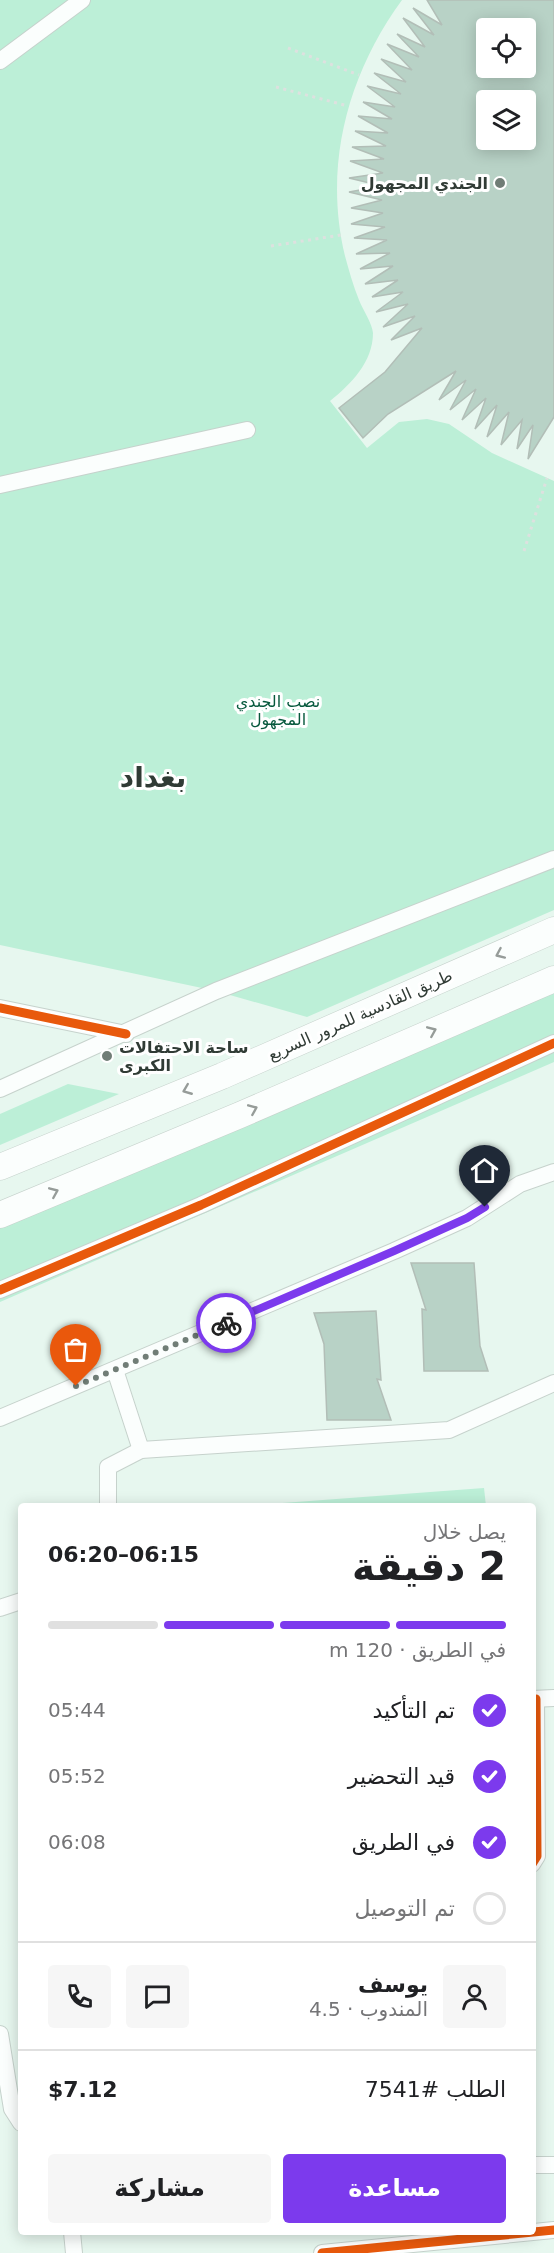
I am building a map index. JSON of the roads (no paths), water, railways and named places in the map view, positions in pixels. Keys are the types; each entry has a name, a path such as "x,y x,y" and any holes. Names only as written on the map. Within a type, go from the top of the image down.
{"highway":[{"name":"طريق القادسية للمرور السريع","path":"0,1167 222,1076 554,930"},
{"path":"0,1215 240,1115 554,979"}],"street":[{"path":"0,61 82,0"},
{"path":"0,485 248,430"},
{"path":"0,1089 126,1034 216,991 554,859"},
{"path":"0,1008 126,1034"},
{"path":"0,1290 201,1205 554,1043"},
{"path":"0,1418 467,1218 520,1184 554,1172"},
{"path":"115,1370 141,1450"},
{"path":"108,1503 108,1467 141,1450 449,1430 554,1383"},
{"path":"0,1608 18,1603"},
{"path":"536,1699 554,1698"},
{"path":"536,1804 536,1857"},
{"path":"0,2034 12,2109 18,2118"},
{"path":"536,2164 554,2165"},
{"path":"536,2232 554,2230"},
{"path":"72,2235 74,2253"},
{"path":"322,2253 504,2235"}],"place":[{"name":"الجندي المجهول","path":"500,183"},
{"name":"ساحة الاحتفالات الكبرى","path":"107,1056"}],"district":[{"name":"بغداد","path":"153,777"}],"park label":[{"name":"نصب الجندي المجهول","path":"278,710"}]}
